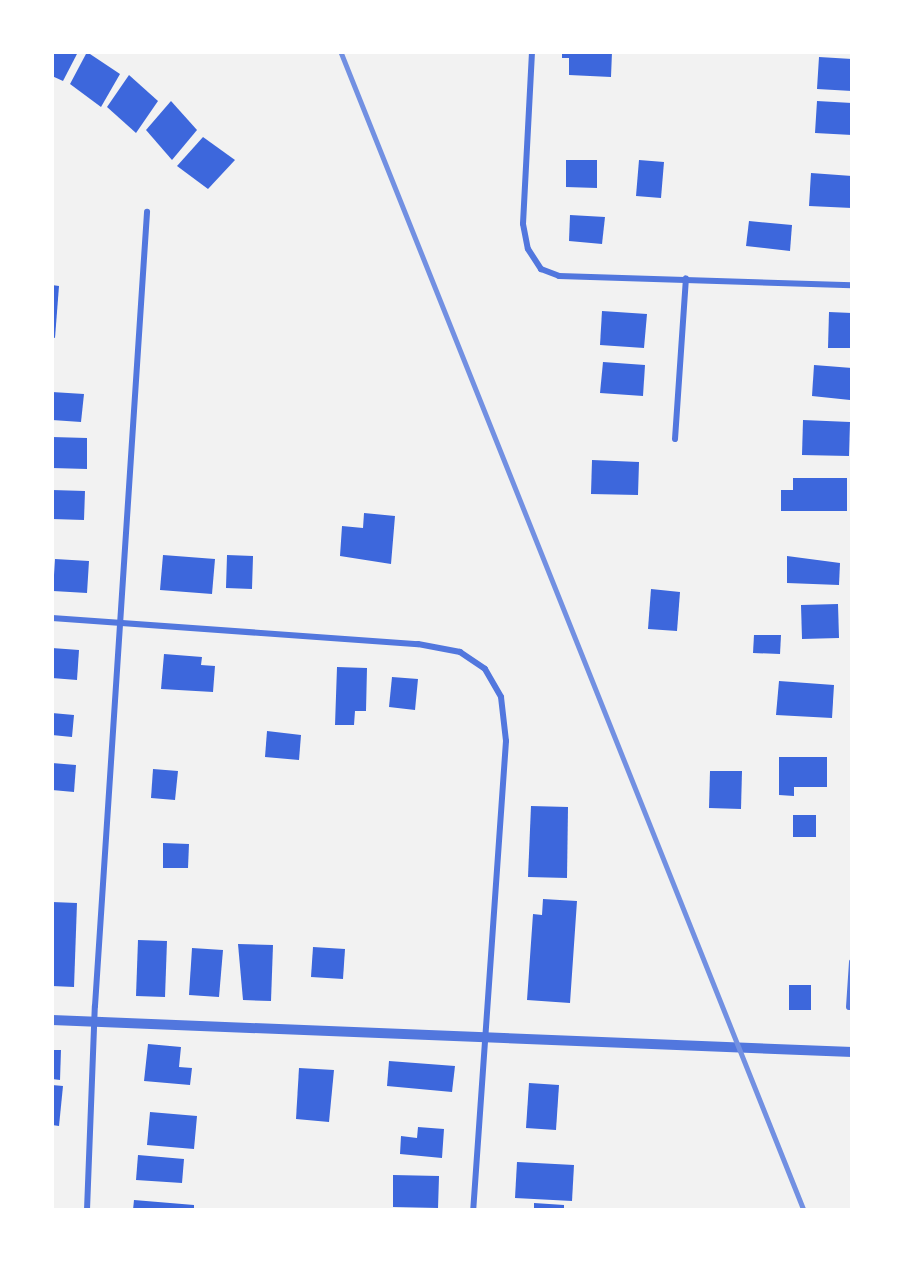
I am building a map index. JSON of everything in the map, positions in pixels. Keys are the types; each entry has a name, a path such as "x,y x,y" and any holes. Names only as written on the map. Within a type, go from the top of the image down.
{"street":[{"path":"532,52 523,224 535,262 559,276 686,278 852,285"},
{"path":"87,1209 94,1022 123,622 147,212"},
{"path":"675,439 686,278"},
{"path":"52,618 418,644 460,652 485,669 501,697 506,741 473,1209"},
{"path":"849,1007 852,962"},
{"path":"52,1020 852,1053"}],"building":[{"path":"52,52 78,52 63,81 52,76"},
{"path":"87,52 120,74 101,107 70,84"},
{"path":"562,52 612,52 611,77 569,75 569,58 562,58"},
{"path":"819,57 852,59 852,91 817,89"},
{"path":"129,75 158,101 136,133 107,107"},
{"path":"171,101 197,130 172,160 146,130"},
{"path":"817,101 852,103 852,135 815,133"},
{"path":"203,137 235,160 208,189 177,166"},
{"path":"566,160 597,160 597,188 566,187"},
{"path":"639,160 664,162 661,198 636,196"},
{"path":"811,173 852,176 852,208 809,206"},
{"path":"570,215 605,217 602,244 569,241"},
{"path":"749,221 792,225 790,251 746,246"},
{"path":"52,285 59,286 55,338 52,337"},
{"path":"602,311 647,314 644,348 600,345"},
{"path":"829,312 852,313 852,348 828,348"},
{"path":"603,362 645,365 643,396 600,393"},
{"path":"814,365 852,368 850,400 812,396"},
{"path":"52,392 84,394 81,422 52,420"},
{"path":"803,420 850,422 849,456 802,455"},
{"path":"52,437 87,438 87,469 52,468"},
{"path":"592,460 639,462 638,495 591,494"},
{"path":"793,478 847,478 847,511 781,511 781,490 793,490"},
{"path":"52,490 85,491 84,520 52,519"},
{"path":"364,513 395,516 391,564 340,556 342,526 363,528"},
{"path":"163,555 215,559 212,594 160,590"},
{"path":"227,555 253,556 252,589 226,588"},
{"path":"787,556 840,563 839,585 787,583"},
{"path":"55,559 89,561 87,593 53,591"},
{"path":"651,589 680,592 677,631 648,629"},
{"path":"838,604 839,638 802,639 801,605"},
{"path":"754,635 781,635 780,654 753,653"},
{"path":"52,648 79,650 77,680 52,678"},
{"path":"164,654 202,657 201,665 215,666 213,692 161,689"},
{"path":"337,667 367,668 366,711 355,711 354,725 335,725"},
{"path":"392,677 418,679 415,710 389,707"},
{"path":"779,681 834,685 832,718 776,715"},
{"path":"52,713 74,715 72,737 52,735"},
{"path":"267,731 301,735 299,760 265,757"},
{"path":"779,757 827,757 827,787 794,787 794,796 779,795"},
{"path":"52,763 76,765 74,792 52,790"},
{"path":"153,769 178,771 175,800 151,798"},
{"path":"710,771 742,771 741,809 709,808"},
{"path":"531,806 568,807 567,878 528,877"},
{"path":"793,815 816,815 816,837 793,837"},
{"path":"163,843 189,844 188,868 163,868"},
{"path":"543,899 577,901 570,1003 527,1000 533,914 542,915"},
{"path":"52,902 77,903 74,987 52,986"},
{"path":"138,940 167,941 165,997 136,996"},
{"path":"238,944 273,945 271,1001 243,1000"},
{"path":"313,947 345,949 343,979 311,977"},
{"path":"192,948 223,950 219,997 189,995"},
{"path":"789,985 811,985 811,1010 789,1010"},
{"path":"148,1044 181,1047 179,1067 192,1068 190,1085 144,1081"},
{"path":"52,1050 61,1050 60,1080 52,1079"},
{"path":"389,1061 455,1066 452,1092 387,1086"},
{"path":"299,1068 334,1070 329,1122 296,1119"},
{"path":"529,1083 559,1085 556,1130 526,1128"},
{"path":"52,1085 63,1086 59,1126 52,1125"},
{"path":"150,1112 197,1116 194,1149 147,1145"},
{"path":"418,1127 444,1129 442,1158 400,1154 401,1136 417,1138"},
{"path":"138,1155 184,1159 182,1183 136,1180"},
{"path":"517,1162 574,1165 572,1201 515,1198"},
{"path":"393,1175 439,1176 438,1208 393,1207"},
{"path":"134,1200 194,1205 194,1210 133,1210"},
{"path":"534,1203 564,1205 564,1210 534,1210"}],"railway":[{"path":"341,52 804,1210"}]}
